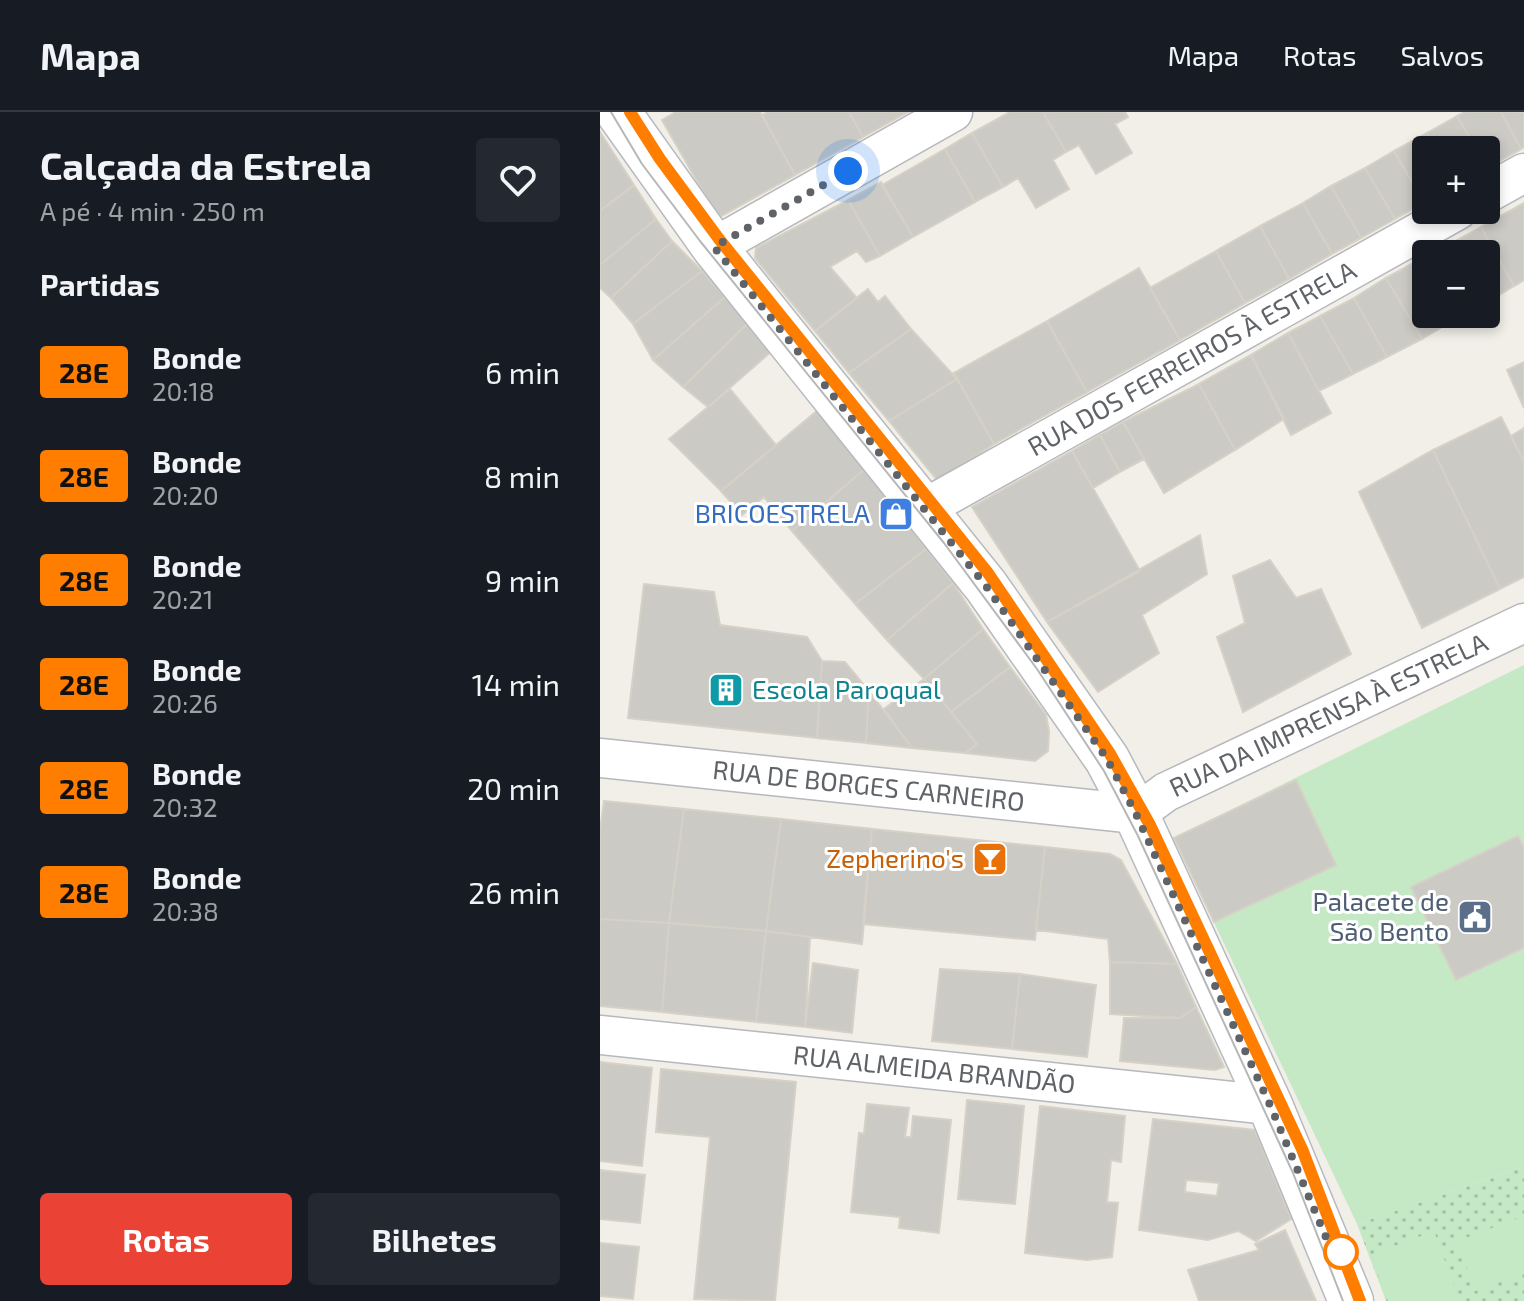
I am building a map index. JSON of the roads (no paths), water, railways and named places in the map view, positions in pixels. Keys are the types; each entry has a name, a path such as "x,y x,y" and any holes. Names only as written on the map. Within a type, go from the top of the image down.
{"main road":[{"path":"618,112 714,247 986,586 1107,759 1136,814 1270,1105 1351,1301"}],"street":[{"path":"714,247 953,112"},
{"path":"1500,186 1524,173"},
{"name":"RUA DOS FERREIROS À ESTRELA","path":"925,508 1433,224"},
{"name":"RUA DA IMPRENSA À ESTRELA","path":"1136,814 1166,792 1524,623"},
{"name":"RUA DE BORGES CARNEIRO","path":"600,758 1136,814"},
{"name":"RUA ALMEIDA BRANDÃO","path":"600,1035 1270,1105"}],"tram line":[{"path":"611,112 642,164 700,241 944,543 1037,669 1104,771 1138,836 1293,1173 1343,1301"},
{"path":"630,112 647,141 719,239 988,573 1095,729 1150,825 1302,1149 1360,1301"},
{"name":"28E","path":"630,112 647,141 719,239 988,573 1095,729 1150,825 1302,1149 1360,1301"}],"place":[{"name":"BRICOESTRELA","path":"896,514"},
{"name":"Escola Paroqual","path":"726,690"},
{"name":"Zepherino's","path":"990,859"},
{"name":"Palacete de São Bento","path":"1475,917"}]}
